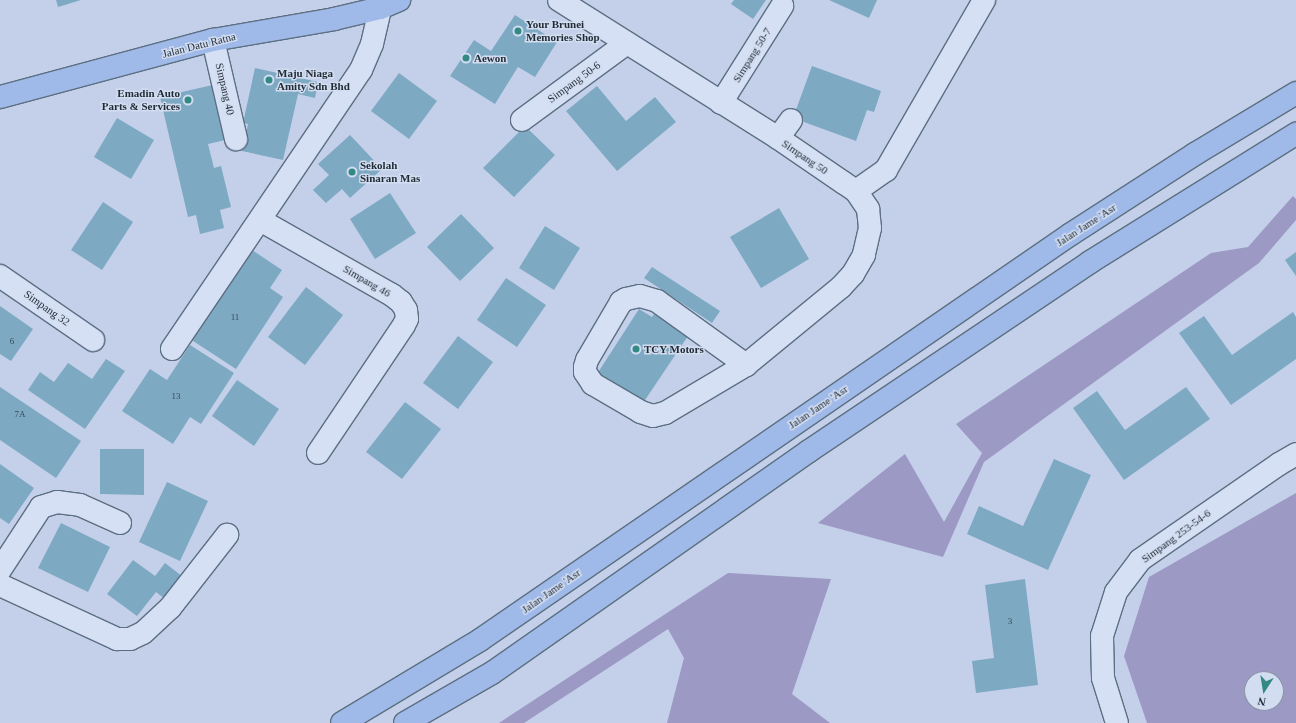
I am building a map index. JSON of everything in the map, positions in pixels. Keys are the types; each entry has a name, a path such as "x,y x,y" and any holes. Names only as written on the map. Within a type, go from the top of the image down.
{"main road":[{"name":"Jalan Datu Ratna","path":"0,96 213,40 334,19 390,4"},
{"name":"Jalan Jame 'Asr","path":"342,723 480,640 1071,234 1195,154 1296,94"},
{"path":"405,723 492,673 809,451 1090,262 1296,134"}],"street":[{"name":"Simpang 50","path":"559,0 721,104 778,138 856,191 868,209 870,228 864,255 853,274 842,287 746,365 665,413 653,416 641,412 593,384 585,372 587,360 621,302 626,299 640,296 657,301 746,365"},
{"path":"856,191 886,170 984,0"},
{"path":"172,349 361,70 390,4"},
{"name":"Simpang 50-7","path":"721,104 782,6"},
{"name":"Simpang 40","path":"213,40 236,139"},
{"name":"Simpang 50-6","path":"522,120 627,43"},
{"path":"778,138 791,120"},
{"name":"Simpang 46","path":"260,220 392,295 401,302 406,310 407,319 404,326 318,452"},
{"name":"Simpang 32","path":"0,276 93,340"},
{"name":"Simpang 253-54-6","path":"1117,723 1103,678 1102,636 1116,592 1140,560 1254,481 1296,454"},
{"path":"0,570 41,507 58,502 80,505 120,523"},
{"path":"0,585 118,639 130,639 143,634 170,608 227,534"}],"shaded area":[{"path":"1293,196 1296,199 1296,220 1259,263 984,462 943,557 818,523 905,454 944,522 982,453 956,424 1211,253 1248,247"},
{"path":"1296,493 1296,723 1147,723 1124,656 1149,577"},
{"path":"728,573 831,579 792,694 830,723 667,723 684,658 668,629 524,723 499,723"}],"building":[{"path":"56,0 81,0 58,7"},
{"path":"734,0 766,0 753,19 731,4"},
{"path":"829,0 877,0 869,18"},
{"path":"515,15 557,42 535,77 518,67 495,104 450,76 474,40 491,51"},
{"path":"812,66 881,91 874,112 867,110 856,141 793,118"},
{"path":"255,68 318,82 315,98 298,94 283,160 242,151 248,124 243,123"},
{"path":"399,73 437,101 409,139 371,111"},
{"path":"217,84 230,139 208,144 214,168 221,166 231,207 220,210 224,228 200,234 196,215 188,217 160,97"},
{"path":"597,86 626,121 655,97 676,122 617,171 566,111"},
{"path":"117,118 154,140 131,179 94,157"},
{"path":"525,126 555,155 514,197 483,168"},
{"name":"Sekolah Sinaran Mas","path":"350,135 382,169 350,198 342,189 326,203 313,190 329,175 318,164"},
{"path":"390,193 416,233 375,259 350,219"},
{"path":"103,202 133,222 102,270 71,250"},
{"path":"779,208 809,259 761,288 730,237"},
{"path":"461,214 494,248 460,281 427,247"},
{"path":"545,226 580,248 554,290 519,268"},
{"path":"246,246 282,270 270,288 283,297 236,369 187,337"},
{"path":"1296,252 1296,276 1285,260"},
{"path":"652,267 720,311 712,323 644,278"},
{"path":"506,278 546,305 517,347 477,320"},
{"path":"306,287 343,315 305,365 268,337"},
{"path":"0,306 33,329 11,361 0,354"},
{"path":"639,309 652,317 654,314 688,336 641,406 597,374"},
{"path":"1293,312 1296,317 1296,359 1231,405 1179,333 1204,316 1232,355"},
{"path":"458,336 493,362 458,409 423,383"},
{"path":"190,345 234,373 201,424 190,417 173,444 122,411 150,369 167,380"},
{"path":"106,359 125,371 85,429 28,390 40,372 54,382 68,363 92,379"},
{"path":"237,380 279,409 254,446 212,416"},
{"path":"0,387 81,441 56,478 0,440"},
{"path":"1186,387 1210,419 1124,480 1073,408 1097,391 1125,430"},
{"path":"405,402 441,429 402,479 366,452"},
{"path":"100,449 144,449 144,495 100,494"},
{"path":"1054,459 1091,475 1048,570 967,534 979,506 1023,526"},
{"path":"0,464 34,488 9,524 0,518"},
{"path":"167,482 208,501 180,561 139,542"},
{"path":"61,523 110,547 88,592 38,568"},
{"path":"133,560 155,576 165,563 187,580 170,603 156,592 137,616 107,594"},
{"path":"1025,579 1038,685 976,693 972,661 994,658 985,585"}],"place":[{"name":"Your Brunei Memories Shop","path":"518,31"},
{"name":"Aewon","path":"466,58"},
{"name":"Maju Niaga Amity Sdn Bhd","path":"269,80"},
{"name":"Emadin Auto Parts & Services","path":"188,100"},
{"name":"Sekolah Sinaran Mas","path":"352,172"},
{"name":"TCY Motors","path":"636,349"}]}
